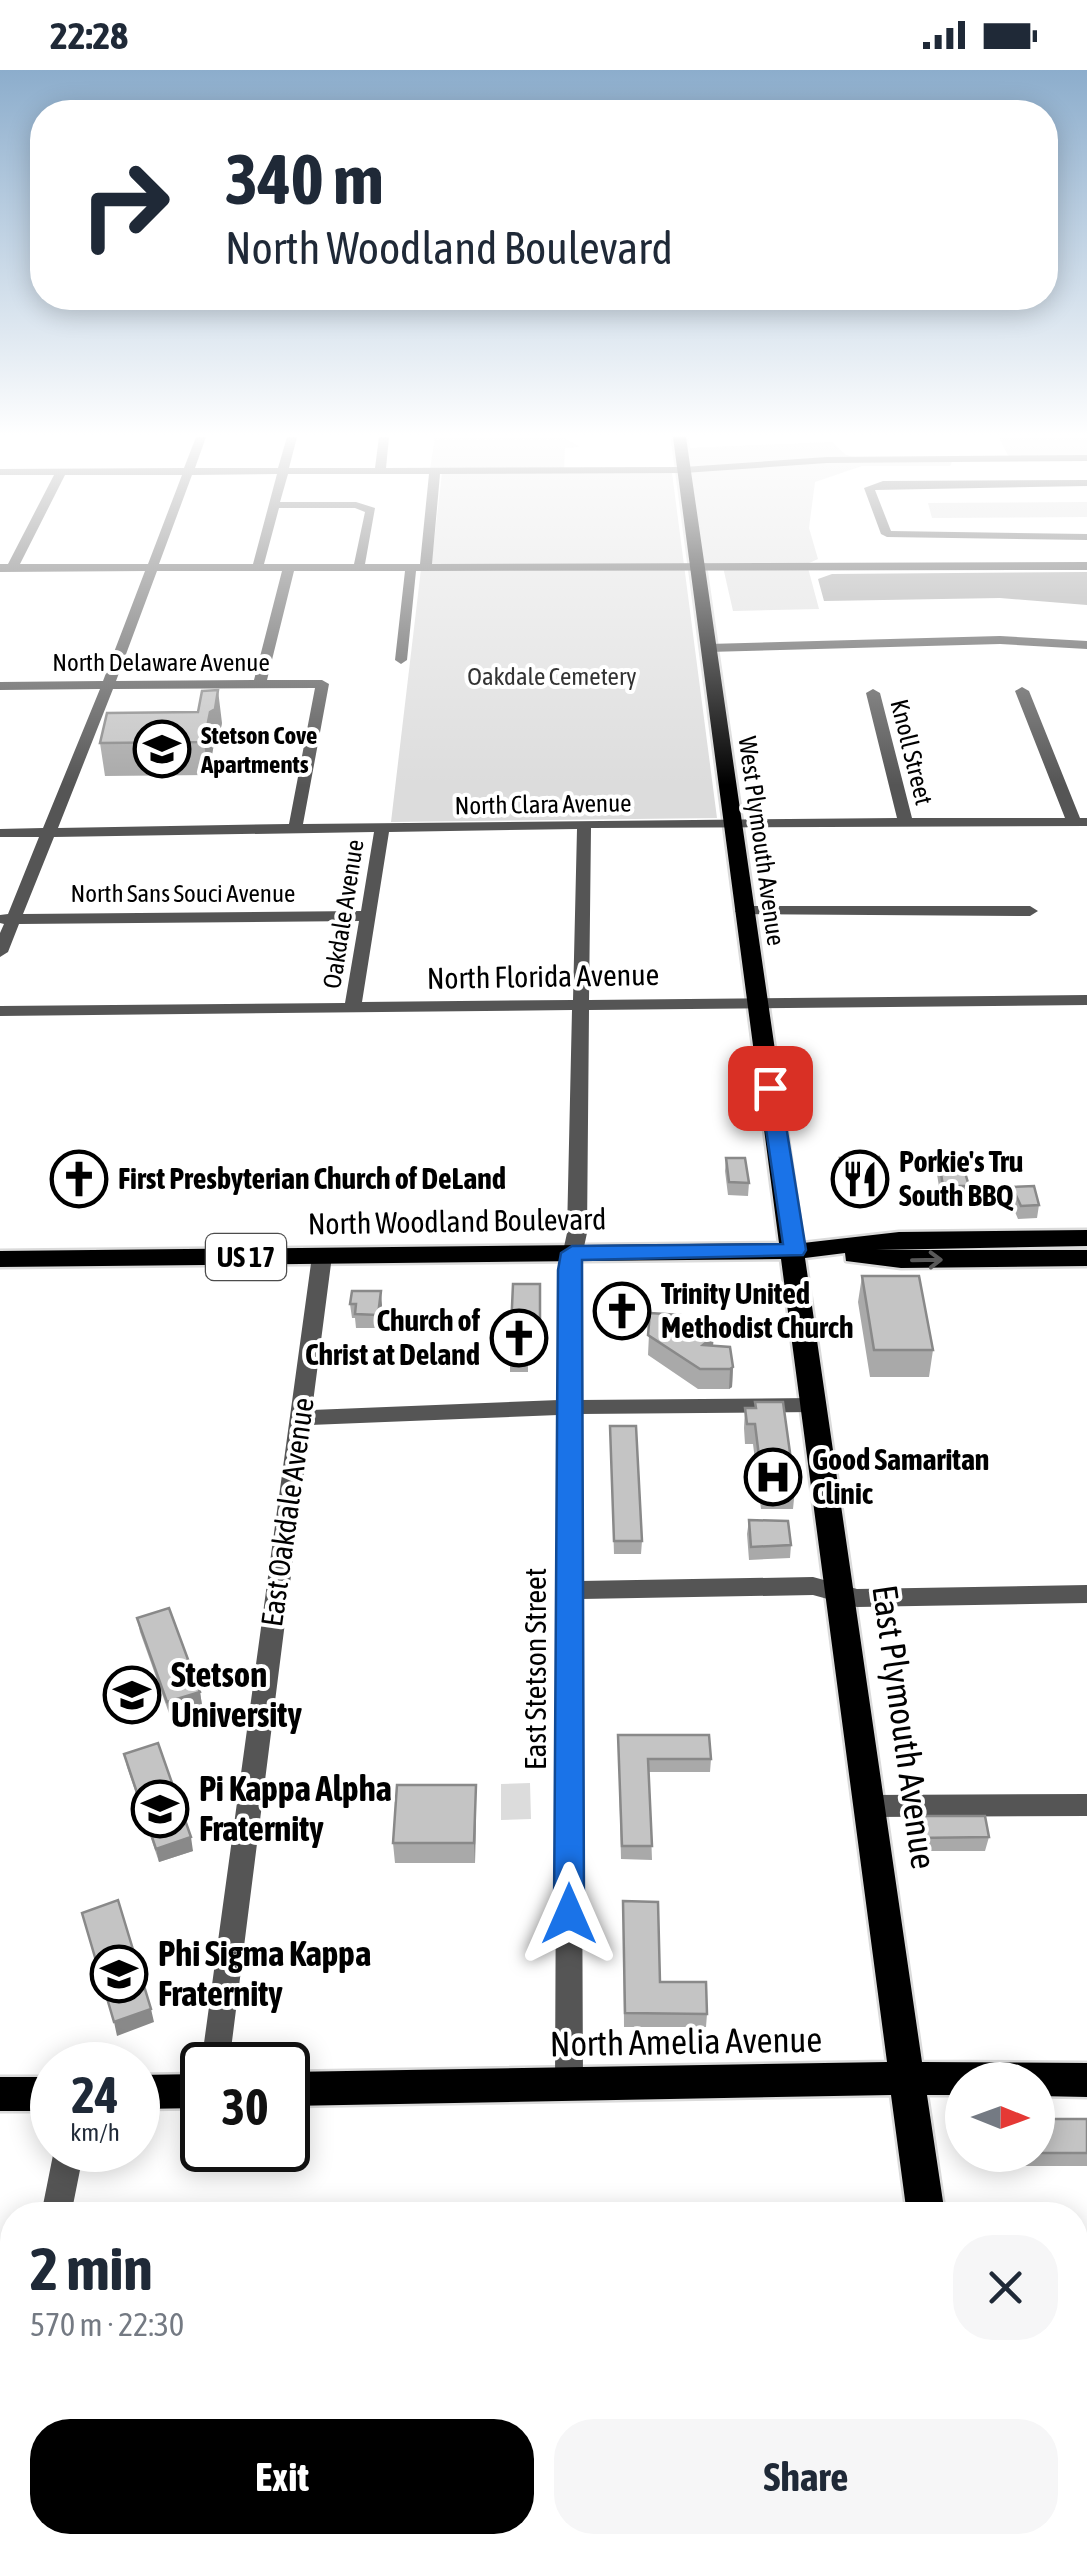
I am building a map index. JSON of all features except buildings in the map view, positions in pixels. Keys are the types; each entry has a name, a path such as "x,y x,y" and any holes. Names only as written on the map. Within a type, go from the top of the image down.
{"main road":[{"name":"West Plymouth Avenue","path":"695,553 756,1002 795,1250"},
{"name":"North Woodland Boulevard","path":"0,1259 795,1250 900,1240 1087,1238"},
{"name":"North Woodland Boulevard","path":"795,1250 900,1260 1087,1258"},
{"name":"East Plymouth Avenue","path":"795,1250 924,2202"},
{"name":"North Amelia Avenue","path":"310,2089 907,2078 1087,2080"},
{"path":"0,2094 30,2094"}],"street":[{"path":"0,952 7,919 49,832 157,553"},
{"path":"258,566 261,553"},
{"path":"360,566 363,553"},
{"path":"401,660 421,553"},
{"path":"260,684 289,566"},
{"path":"6,568 1087,566"},
{"path":"708,645 1000,640 1087,645"},
{"name":"North Delaware Avenue","path":"0,686 322,684 295,830"},
{"path":"1022,692 1081,822"},
{"name":"Knoll Street","path":"874,693 906,823"},
{"name":"North Clara Avenue","path":"0,833 731,822 1081,822"},
{"name":"East Stetson Street","path":"569,2085 570,1407 584,825"},
{"name":"Oakdale Avenue","path":"353,1007 382,830"},
{"path":"743,911 1030,911"},
{"name":"North Sans Souci Avenue","path":"7,919 366,916"},
{"name":"North Florida Avenue","path":"0,1011 1087,1000"},
{"name":"East Oakdale Avenue","path":"217,2042 322,1256"},
{"path":"300,1418 570,1407 814,1405"},
{"path":"568,1590 813,1586 857,1598 1087,1594"},
{"path":"870,1806 1087,1805"},
{"path":"59,2202 65,2172"}],"green space":[{"name":"Oakdale Cemetery","path":"433,553 682,553 717,818 391,822 421,569 431,568"},
{"path":"700,553 816,553 818,559 807,564 701,563"},
{"path":"723,567 808,568 819,609 733,611"},
{"path":"530,1783 531,1819 501,1820 501,1784"}],"shaded area":[{"path":"1087,572 1087,605 1000,598 824,601 818,579 832,574"}],"place":[{"name":"Stetson Cove Apartments","path":"162,749"},
{"name":"First Presbyterian Church of DeLand","path":"79,1179"},
{"name":"Porkie's Tru South BBQ","path":"860,1179"},
{"name":"Trinity United Methodist Church","path":"622,1311"},
{"name":"Church of Christ at Deland","path":"519,1338"},
{"name":"Good Samaritan Clinic","path":"773,1477"},
{"name":"Stetson University","path":"132,1695"},
{"name":"Pi Kappa Alpha Fraternity","path":"160,1809"},
{"name":"Phi Sigma Kappa Fraternity","path":"119,1974"}],"route":[{"path":"569,1914 572,1253 795,1250 770,1088"}]}
